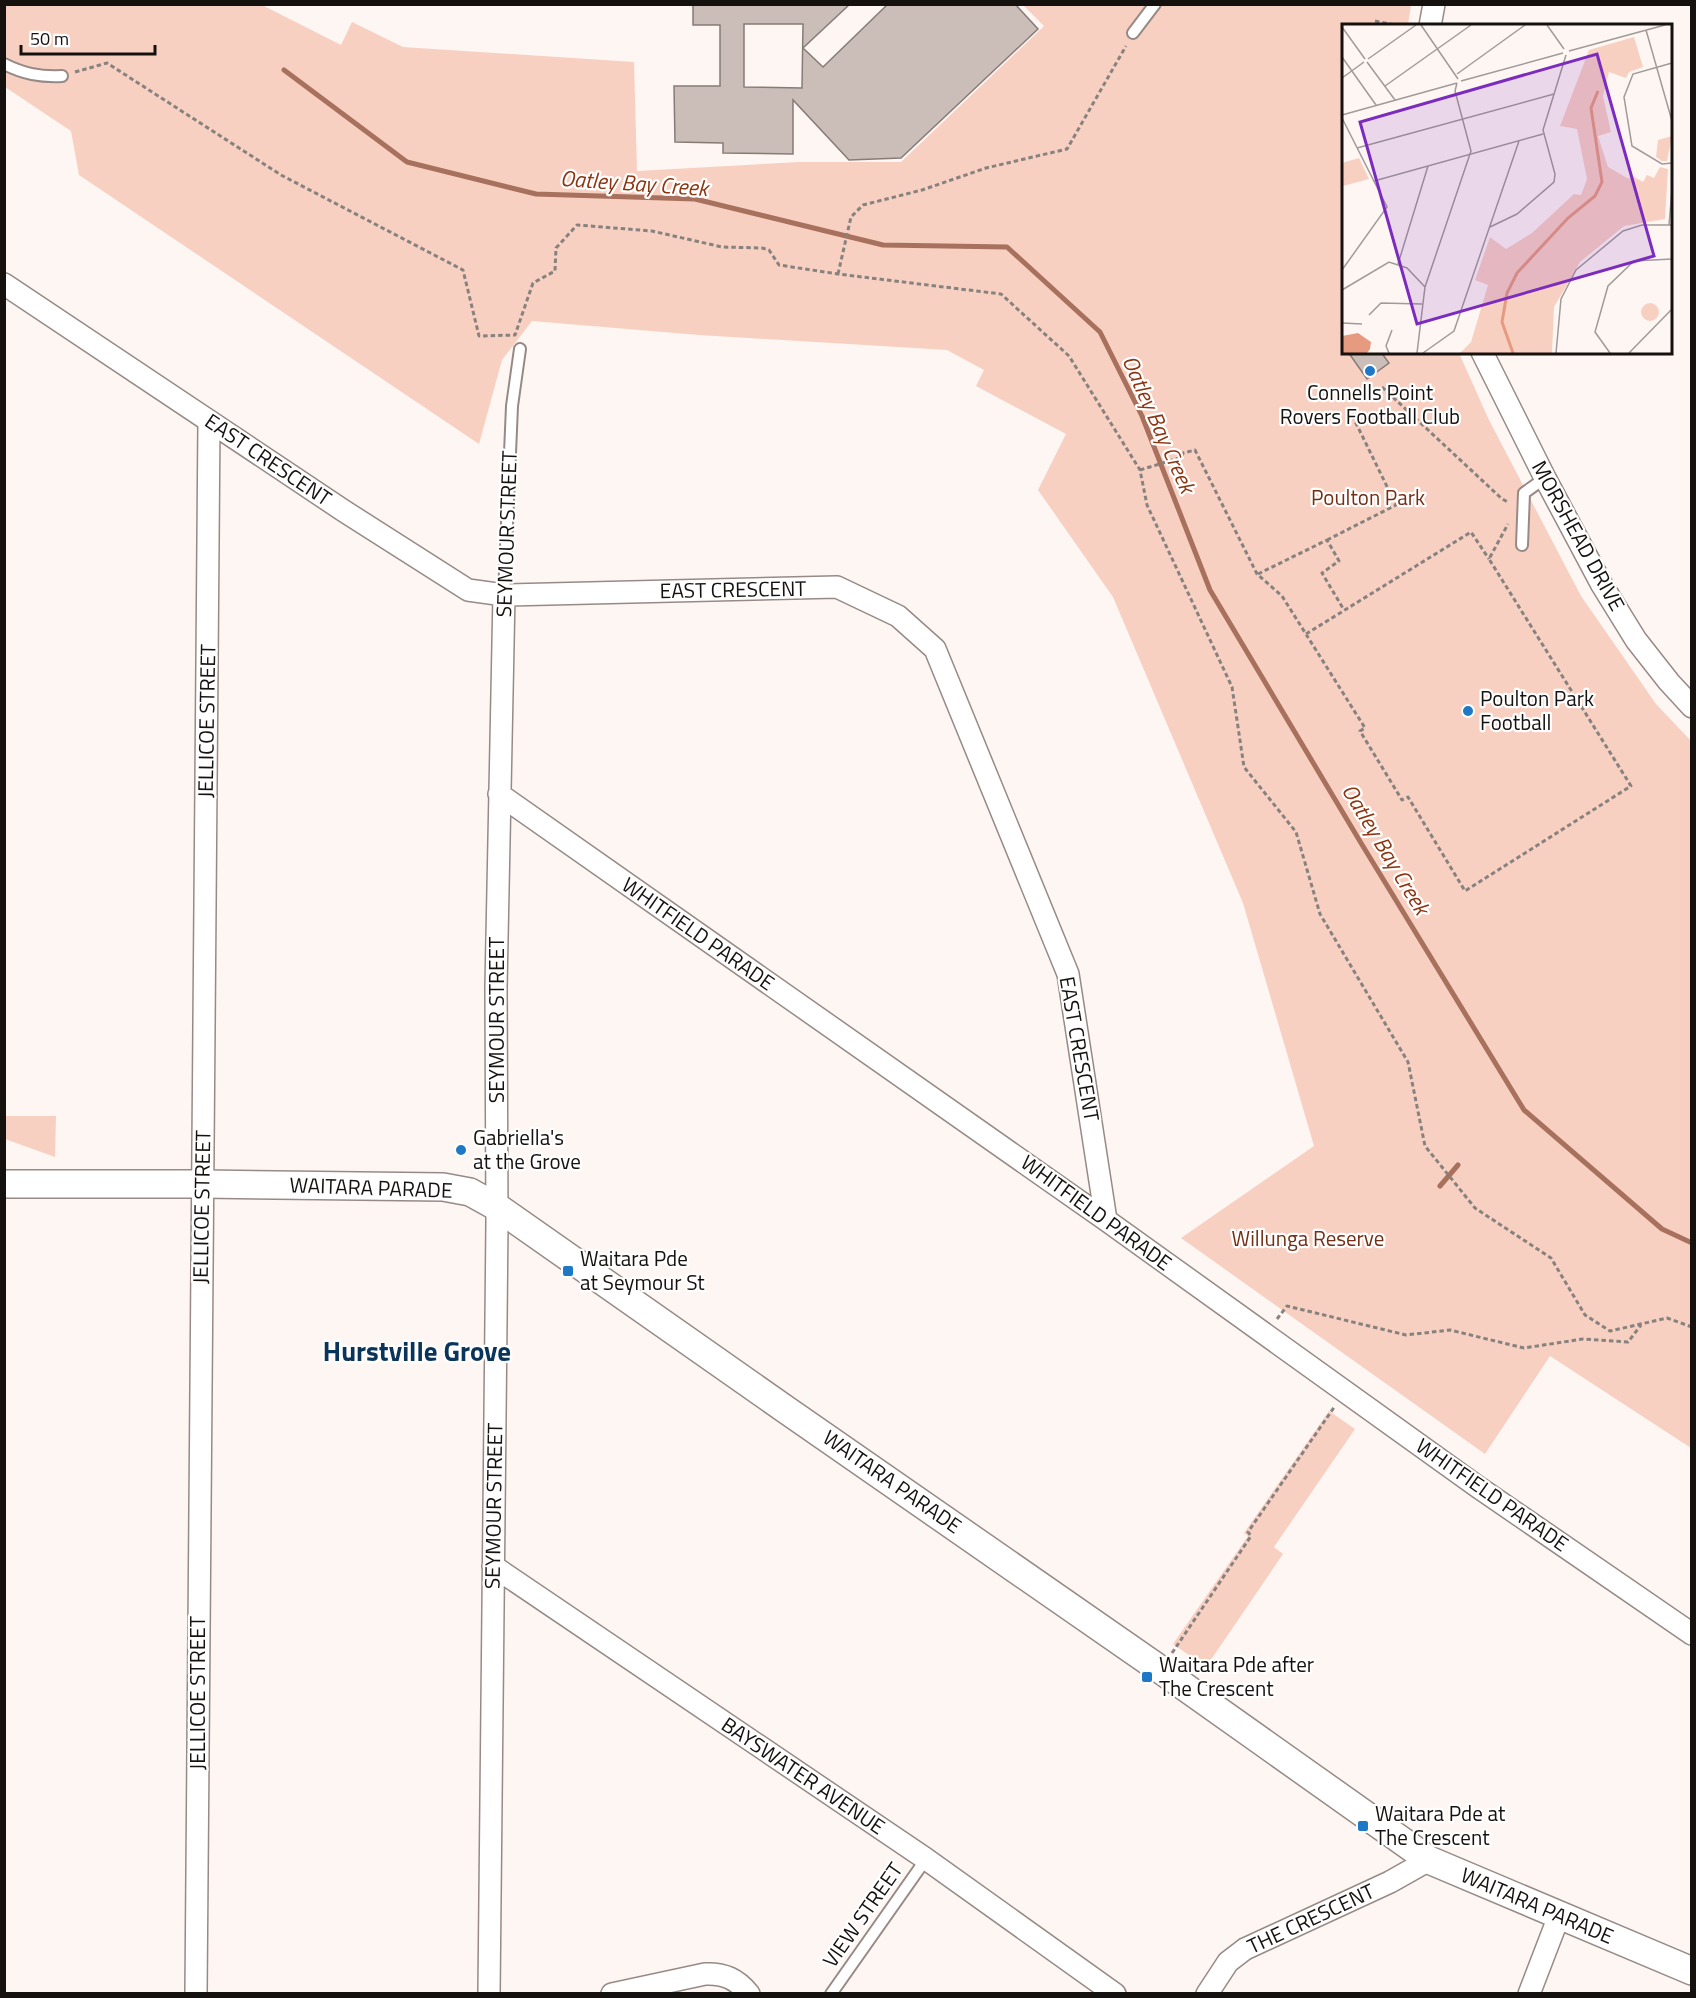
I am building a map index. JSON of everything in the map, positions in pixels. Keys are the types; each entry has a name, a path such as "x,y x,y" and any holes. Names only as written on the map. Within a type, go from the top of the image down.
{"street":[{"path":"1430,24 1434,4"},
{"name":"EAST CRESCENT","path":"4,284 468,590 504,595 837,587 897,616 934,649 1068,974 1106,1220"},
{"name":"MORSHEAD DRIVE","path":"1483,354 1602,585 1636,640 1692,707"},
{"name":"JELLICOE STREET","path":"196,1994 209,421"},
{"name":"SEYMOUR STREET","path":"489,1994 497,1207 496,987 504,595"},
{"name":"WHITFIELD PARADE","path":"499,794 1106,1220 1345,1392 1692,1634"},
{"name":"WAITARA PARADE","path":"4,1166 41,1184"},
{"name":"WAITARA PARADE","path":"4,1184 443,1187 470,1192 497,1207 1161,1670 1429,1860 1692,1971"},
{"name":"BAYSWATER AVENUE","path":"493,1566 926,1859 1112,1992"},
{"name":"THE CRESCENT","path":"1207,1994 1228,1962 1245,1948 1390,1882 1429,1860"},
{"path":"1529,1994 1559,1916"},
{"path":"612,1994 714,1973 735,1979 749,1994"}],"lane":[{"path":"1133,33 1155,4"},
{"path":"4,64 20,72 41,76 62,76"},
{"name":"SEYMOUR STREET","path":"504,595 512,406 520,349"},
{"path":"1522,545 1524,493 1545,478"},
{"name":"VIEW STREET","path":"831,1994 926,1859"}],"path":[{"path":"1375,21 1390,24"},
{"path":"838,274 851,217 863,205 922,190 986,168 1067,149 1133,33"},
{"path":"62,76 107,63 280,175 462,270 479,336 515,335 533,283 555,271 556,248 578,225 652,231 722,248 762,248 769,250 779,265 1001,294 1069,356 1140,470 1147,505 1232,687 1244,768 1296,832 1320,914 1408,1062 1425,1146 1475,1208 1551,1258 1585,1315 1610,1331 1667,1318 1692,1327"},
{"path":"1382,387 1501,498 1523,513"},
{"path":"1257,574 1396,505 1353,417"},
{"path":"1140,470 1182,457 1183,453 1195,450 1257,574 1282,596 1365,728 1360,731 1402,800 1408,797 1465,891 1631,786 1471,532 1306,634"},
{"path":"1489,559 1512,517 1523,513"},
{"path":"1327,540 1340,561 1322,573 1344,610"},
{"path":"1277,1319 1287,1306 1406,1335 1450,1330 1524,1348 1583,1339 1628,1342 1642,1323"},
{"path":"1161,1670 1251,1536 1248,1532 1345,1392"}],"green space":[{"path":"4,5 262,5 341,45 352,22 403,47 634,62 637,171 799,162 901,162 1044,26 1023,5 1411,5 1408,24 1342,24 1342,354 1459,354 1489,420 1581,596 1656,704 1691,741 1691,1448 1550,1356 1485,1454 1181,1238 1314,1146 1243,903 1113,597 1038,490 1066,434 976,386 984,370 947,350 699,335 532,321 502,360 479,444 79,175 71,131 5,87"},
{"path":"5,1116 56,1116 55,1157 5,1139"},
{"path":"1329,1411 1355,1429 1274,1547 1283,1554 1206,1667 1173,1644 1248,1536 1244,1533"}],"building":[{"path":"693,4 850,4 803,48 823,67 888,4 1015,4 1038,29 901,158 849,160 793,100 793,154 723,153 723,143 675,142 674,86 720,86 720,25 693,25","holes":["744,24 803,24 802,88 744,87"]},
{"name":"Connells Point Rovers Football Club","path":"1349,354 1382,354 1389,363 1367,379"}],"waterway":[{"name":"Oatley Bay Creek","path":"284,70 407,162 536,194 695,199 883,245 1007,247 1100,332 1142,416 1210,590 1524,1110 1662,1229 1692,1243"},
{"path":"1440,1186 1458,1165"}],"place":[{"name":"Connells Point Rovers Football Club","path":"1370,371"},
{"name":"Poulton Park Football","path":"1468,711"},
{"name":"Gabriella's at the Grove","path":"461,1150"},
{"name":"Waitara Pde at Seymour St","path":"568,1271"},
{"name":"Waitara Pde after The Crescent","path":"1147,1677"},
{"name":"Waitara Pde at The Crescent","path":"1363,1826"}],"district":[{"name":"Hurstville Grove","path":"417,1352"}],"park label":[{"name":"Poulton Park","path":"1368,498"},
{"name":"Willunga Reserve","path":"1308,1239"}]}
